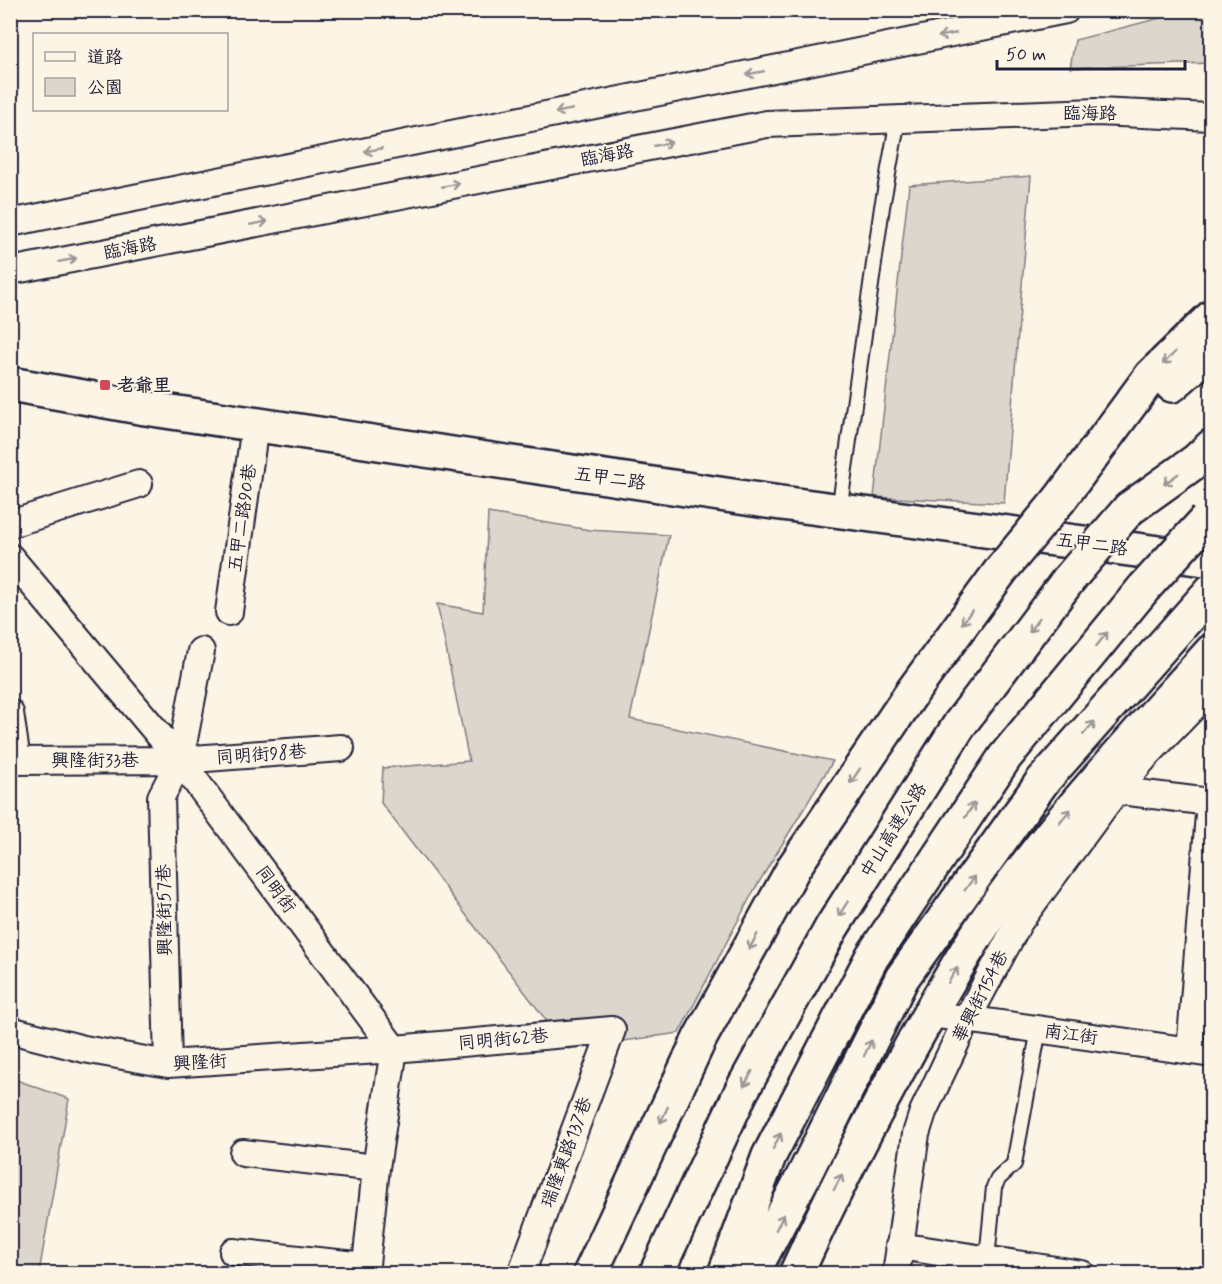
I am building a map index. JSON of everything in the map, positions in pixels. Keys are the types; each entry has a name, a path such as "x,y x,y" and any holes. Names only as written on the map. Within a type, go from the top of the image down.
{"main road":[{"path":"590,1274 700,1038 794,867 913,691 1002,569 1060,499 1151,376 1212,317"},
{"path":"1060,499 1148,407 1212,350"},
{"name":"五甲二路","path":"10,384 255,425 840,511 1212,560"},
{"name":"中山高速公路","path":"656,1274 741,1092 832,927 960,724 1069,579 1129,509 1196,461 1212,446"},
{"path":"725,1274 769,1156 872,957 1005,757 1144,588 1212,516"},
{"path":"752,1274 902,978 1042,782 1208,594"},
{"path":"796,1274 834,1191 930,1014 990,916 1048,837 1103,789 1212,651"}],"street":[{"path":"10,223 1066,10"},
{"name":"臨海路","path":"10,271 767,124 1096,112 1212,117"},
{"name":"五甲二路90巷","path":"229,612 255,425"},
{"path":"10,524 139,484"},
{"name":"同明街","path":"10,557 180,760 394,1049"},
{"name":"興隆街57巷","path":"168,1064 162,797 180,760 201,651"},
{"name":"華興街154巷","path":"896,1274 916,1134 922,1112 967,1019 1019,922 1103,789 1146,756 1212,688"},
{"path":"10,714 14,761"},
{"name":"同明街98巷","path":"180,760 341,748"},
{"name":"興隆街33巷","path":"14,761 180,760"},
{"path":"1103,789 1210,802 1201,1052"},
{"name":"南江街","path":"930,1014 1201,1052"},
{"name":"興隆街","path":"10,1030 84,1049 168,1064 394,1049"},
{"name":"同明街62巷","path":"394,1049 612,1030"},
{"name":"瑞隆東路137巷","path":"521,1274 612,1030"},
{"path":"233,1252 365,1270 376,1168 394,1049"},
{"path":"243,1153 376,1168"},
{"path":"899,1246 1082,1274"}],"lane":[{"path":"840,511 882,207 898,119"},
{"path":"987,1259 994,1187 998,1179 1014,1164 1039,1029"}],"green space":[{"path":"1187,11 1211,11 1211,63 1070,68 1075,40"},
{"path":"1031,176 1004,503 874,497 909,185"},
{"path":"488,513 590,530 669,535 630,719 833,761 753,892 679,1033 568,1049 381,803 383,768 469,761 437,604 483,612"},
{"path":"11,1078 69,1099 39,1273 11,1273"}],"place":[{"name":"老爺里","path":"105,385"}]}
